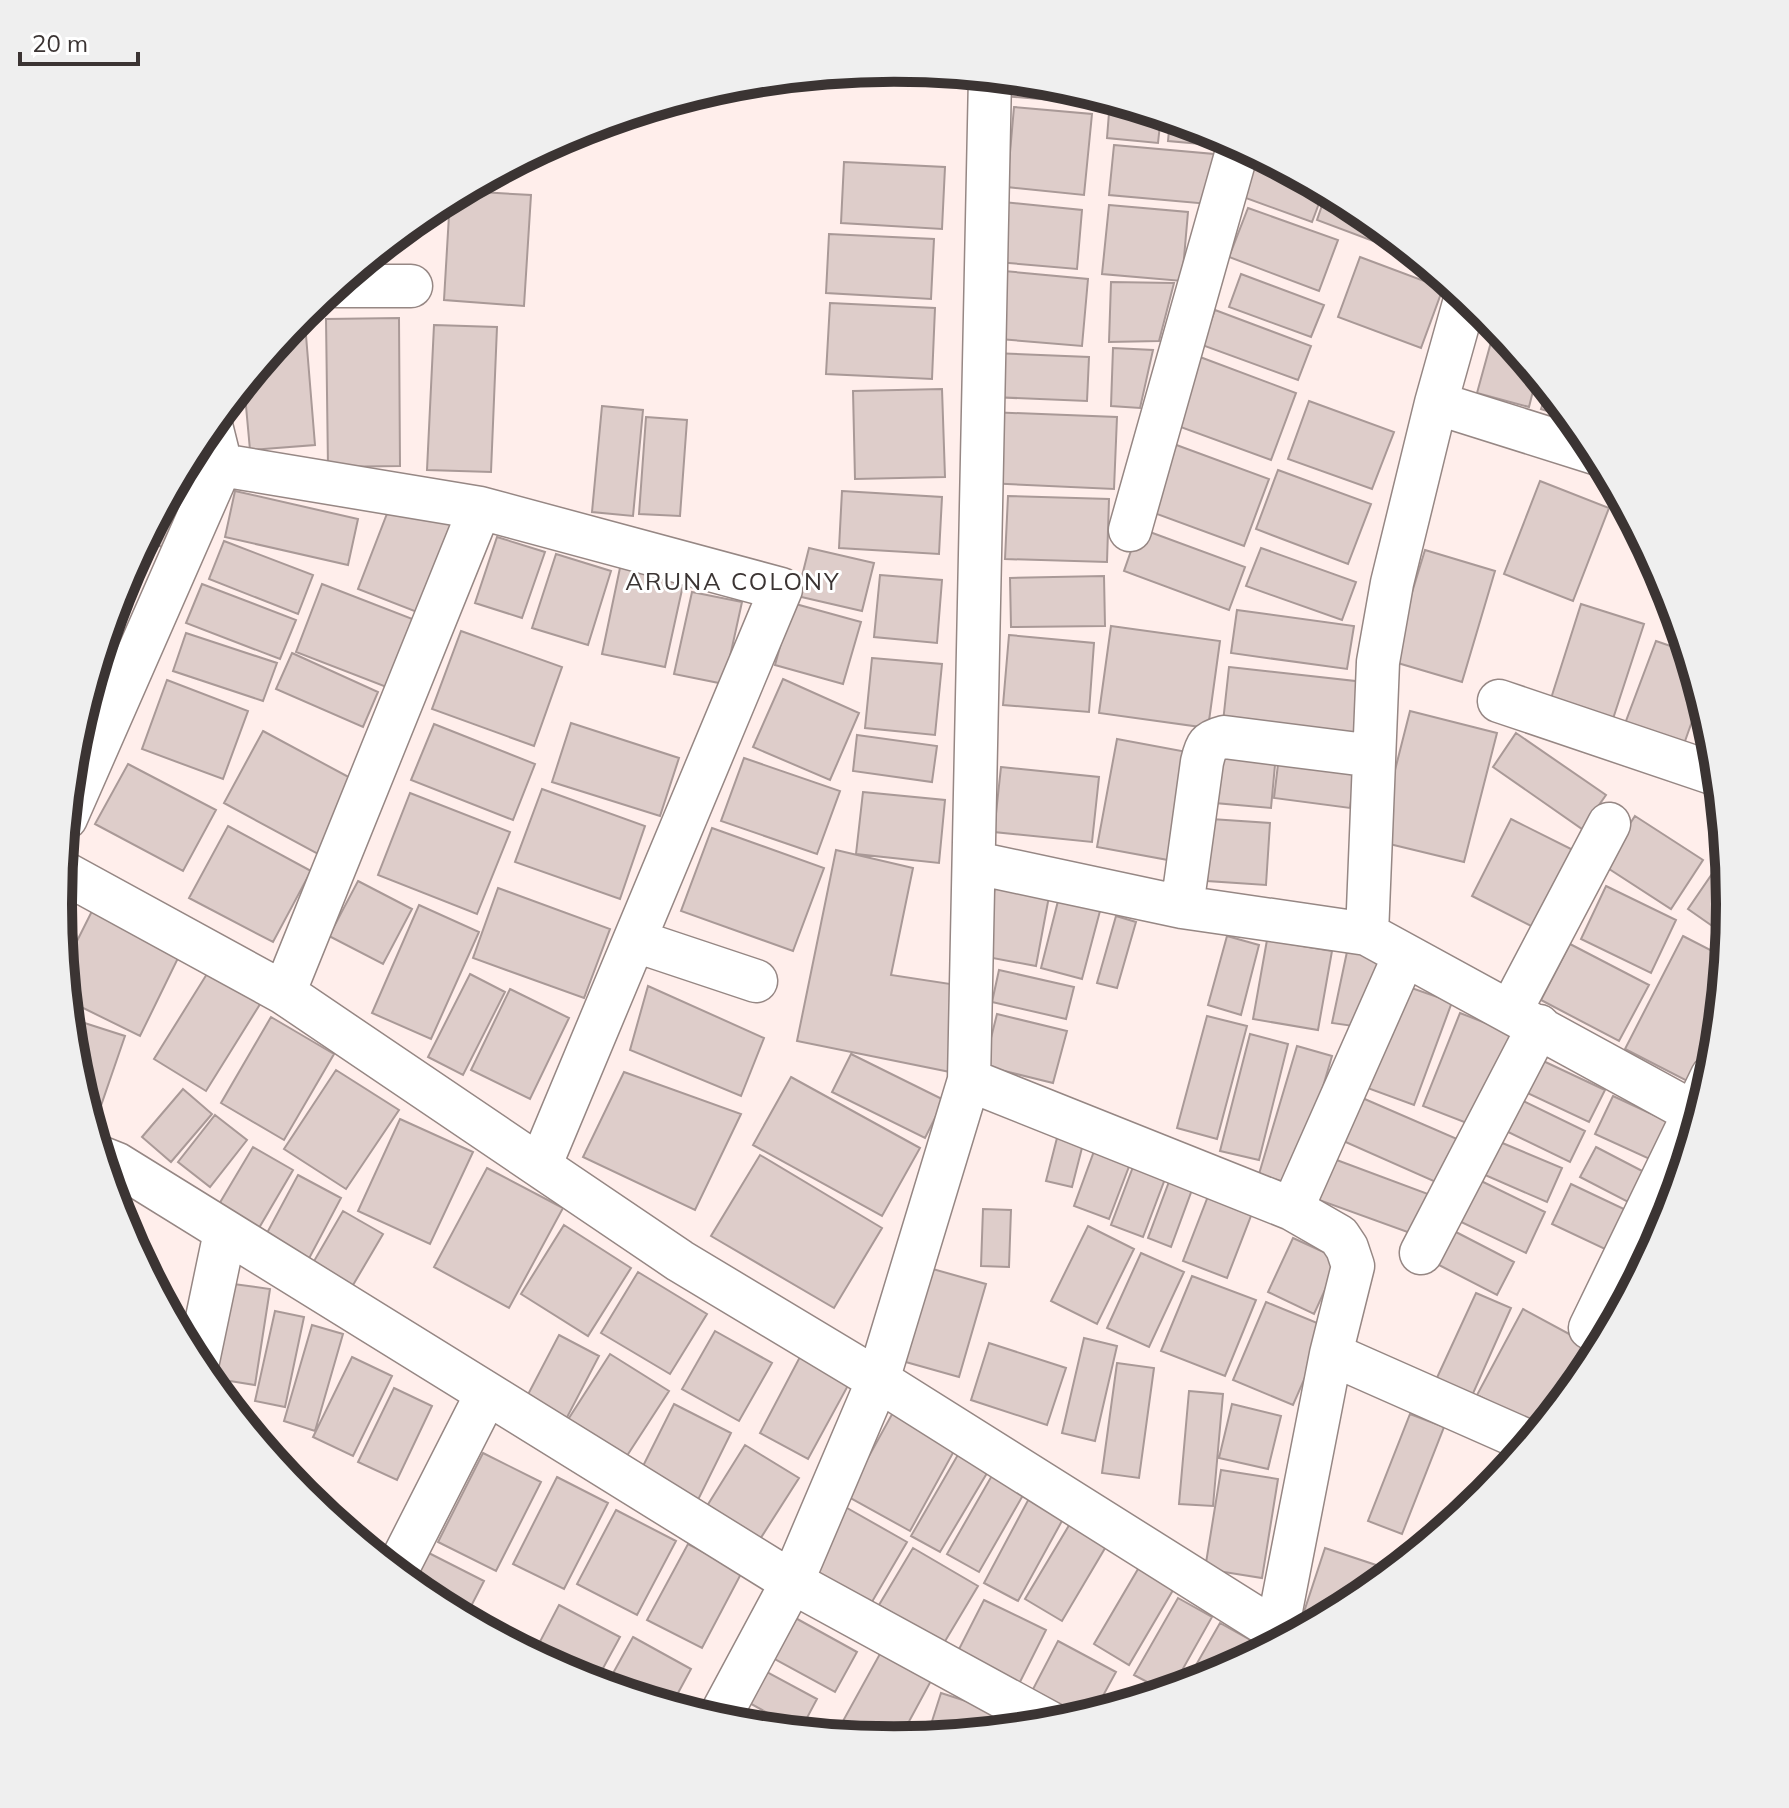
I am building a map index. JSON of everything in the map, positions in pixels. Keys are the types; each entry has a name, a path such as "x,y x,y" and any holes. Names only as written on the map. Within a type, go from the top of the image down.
{"street":[{"path":"724,1709 792,1582 878,1380 969,1080 976,863 990,88"},
{"path":"1130,530 1236,156"},
{"path":"352,286 411,286"},
{"path":"1367,934 1378,662 1392,583 1462,309"},
{"path":"1436,403 1579,448"},
{"path":"81,783 221,465 215,441"},
{"path":"221,465 480,508 781,589 540,1166"},
{"path":"284,993 480,508"},
{"path":"1499,701 1706,771"},
{"path":"1182,907 1202,762 1205,747 1210,741 1224,737 1374,756"},
{"path":"1421,1253 1609,824"},
{"path":"976,863 1182,907 1367,934 1690,1110"},
{"path":"73,878 284,993 680,1261 878,1380 1276,1632"},
{"path":"636,941 756,981"},
{"path":"1292,1209 1404,956"},
{"path":"969,1080 1292,1209 1339,1236 1347,1248 1353,1266 1331,1354 1282,1629"},
{"path":"1590,1328 1678,1152"},
{"path":"114,1163 792,1582 1034,1714"},
{"path":"201,1346 225,1232"},
{"path":"1331,1354 1520,1438"},
{"path":"401,1562 486,1395"}],"building":[{"path":"1004,89 1075,102 1003,96"},
{"path":"1014,107 1092,114 1084,195 1007,187"},
{"path":"1109,111 1160,125 1158,143 1107,138"},
{"path":"1169,129 1211,145 1168,141"},
{"path":"1114,145 1214,154 1209,204 1109,195"},
{"path":"844,162 945,167 942,229 841,223"},
{"path":"1255,165 1320,201 1312,222 1243,197"},
{"path":"483,192 531,195 524,306 444,300 449,213"},
{"path":"1003,202 1082,210 1077,269 997,262"},
{"path":"1323,203 1382,242 1381,244 1317,220"},
{"path":"1109,205 1188,212 1182,281 1102,274"},
{"path":"1248,208 1338,240 1319,291 1229,257"},
{"path":"829,234 934,239 931,299 826,293"},
{"path":"1360,257 1436,286 1442,291 1421,348 1338,317"},
{"path":"993,270 1088,279 1082,346 987,338"},
{"path":"1241,274 1324,305 1311,337 1229,307"},
{"path":"1111,282 1174,283 1159,341 1109,342"},
{"path":"830,303 935,308 932,379 826,374"},
{"path":"1215,310 1311,346 1298,380 1202,345"},
{"path":"399,318 400,466 328,467 326,319"},
{"path":"434,325 497,327 491,472 427,470"},
{"path":"306,330 315,445 250,450 245,399"},
{"path":"1492,339 1534,387 1529,407 1477,393"},
{"path":"1113,348 1153,350 1140,408 1111,406"},
{"path":"992,353 1089,357 1087,401 991,397"},
{"path":"1200,357 1296,393 1271,460 1175,425"},
{"path":"942,389 945,477 855,479 853,391"},
{"path":"1544,400 1554,413 1541,409"},
{"path":"1309,401 1394,432 1372,489 1288,459"},
{"path":"602,406 643,410 633,516 592,512"},
{"path":"989,412 1117,417 1114,489 986,483"},
{"path":"646,417 687,420 680,516 639,514"},
{"path":"1171,443 1269,479 1244,546 1146,510"},
{"path":"1278,470 1371,504 1348,564 1256,529"},
{"path":"1540,481 1609,508 1573,601 1504,574"},
{"path":"183,491 188,500 171,549 155,545"},
{"path":"235,491 358,519 348,565 225,537"},
{"path":"842,491 942,497 939,554 839,548"},
{"path":"1008,496 1109,499 1107,562 1005,559"},
{"path":"388,511 456,519 422,614 358,589"},
{"path":"1139,528 1245,567 1229,610 1124,571"},
{"path":"497,537 545,552 522,618 475,603"},
{"path":"224,541 313,575 298,614 209,579"},
{"path":"809,548 874,563 862,611 797,596"},
{"path":"1261,548 1356,582 1342,620 1246,586"},
{"path":"1425,550 1495,571 1462,682 1391,661"},
{"path":"556,554 611,571 588,645 532,628"},
{"path":"621,563 685,576 665,667 602,654"},
{"path":"880,575 942,580 937,643 874,637"},
{"path":"1104,576 1105,626 1011,627 1010,578"},
{"path":"202,584 296,620 280,659 186,623"},
{"path":"322,584 415,620 389,688 296,652"},
{"path":"692,592 742,602 724,684 674,674"},
{"path":"792,603 861,622 843,684 775,665"},
{"path":"1581,604 1644,624 1609,731 1547,711"},
{"path":"1237,610 1354,626 1347,669 1231,653"},
{"path":"1111,626 1220,641 1208,728 1099,713"},
{"path":"461,631 562,667 534,746 432,709"},
{"path":"186,633 277,663 263,701 173,671"},
{"path":"1009,635 1094,643 1089,712 1003,705"},
{"path":"1656,641 1675,648 1694,715 1679,758 1620,737"},
{"path":"292,653 378,692 363,727 276,689"},
{"path":"872,658 942,664 935,735 865,728"},
{"path":"1229,667 1364,682 1357,737 1223,722"},
{"path":"783,679 859,713 830,780 753,747"},
{"path":"167,680 248,711 223,779 142,749"},
{"path":"1410,711 1497,733 1464,862 1377,841"},
{"path":"571,723 679,758 660,816 552,782"},
{"path":"434,724 535,764 513,820 411,780"},
{"path":"263,731 356,781 318,854 224,803"},
{"path":"1516,733 1606,795 1582,829 1493,767"},
{"path":"857,735 937,746 932,782 853,771"},
{"path":"1117,739 1187,752 1168,860 1097,847"},
{"path":"1220,749 1276,754 1271,808 1215,803"},
{"path":"1279,756 1356,766 1350,808 1274,798"},
{"path":"744,758 840,791 817,854 721,821"},
{"path":"128,764 216,810 183,871 95,824"},
{"path":"1001,767 1099,777 1092,842 994,832"},
{"path":"542,789 645,826 620,899 515,862"},
{"path":"863,792 945,800 939,863 856,854"},
{"path":"410,793 510,832 477,914 378,875"},
{"path":"1635,816 1703,860 1671,909 1603,865"},
{"path":"1211,819 1270,823 1266,885 1207,881"},
{"path":"1511,819 1575,851 1535,928 1472,896"},
{"path":"228,826 311,871 273,942 189,898"},
{"path":"712,828 824,868 793,951 681,911"},
{"path":"836,850 913,868 891,975 957,985 950,1072 797,1041"},
{"path":"1712,874 1716,877 1716,929 1688,909"},
{"path":"358,881 412,909 383,964 329,936"},
{"path":"996,882 1050,891 1036,966 982,956"},
{"path":"1606,886 1676,920 1651,973 1581,939"},
{"path":"498,888 610,929 584,998 473,958"},
{"path":"1058,901 1100,911 1082,979 1041,968"},
{"path":"419,905 479,932 431,1039 372,1013"},
{"path":"93,909 181,952 140,1036 78,1006 74,948"},
{"path":"1116,916 1136,922 1117,988 1097,983"},
{"path":"1227,936 1259,945 1241,1015 1208,1005"},
{"path":"1683,936 1715,952 1710,1011 1695,1085 1625,1049"},
{"path":"1267,940 1332,951 1318,1030 1253,1019"},
{"path":"1570,944 1649,985 1619,1041 1541,1000"},
{"path":"1348,947 1386,954 1367,1028 1332,1023"},
{"path":"210,969 262,1001 206,1091 154,1059"},
{"path":"999,970 1074,987 1066,1019 992,1002"},
{"path":"470,974 505,992 463,1075 428,1057"},
{"path":"1400,984 1452,1002 1414,1105 1362,1086"},
{"path":"648,986 764,1038 741,1096 630,1050"},
{"path":"510,989 569,1018 530,1099 471,1070"},
{"path":"1460,1013 1514,1034 1477,1127 1423,1106"},
{"path":"997,1014 1067,1031 1053,1083 984,1066"},
{"path":"1207,1016 1247,1026 1217,1139 1177,1128"},
{"path":"271,1017 334,1054 284,1140 221,1103"},
{"path":"81,1022 125,1036 99,1112"},
{"path":"1250,1034 1288,1044 1259,1160 1220,1151"},
{"path":"1297,1046 1332,1056 1294,1185 1259,1174"},
{"path":"851,1054 944,1100 925,1138 832,1092"},
{"path":"1539,1059 1605,1090 1589,1122 1523,1091"},
{"path":"336,1070 399,1110 346,1189 284,1149"},
{"path":"624,1072 741,1114 695,1210 583,1157"},
{"path":"791,1077 920,1148 882,1216 753,1145"},
{"path":"183,1089 212,1114 171,1162 142,1137"},
{"path":"1613,1096 1671,1123 1654,1161 1595,1134"},
{"path":"1360,1097 1457,1139 1438,1183 1341,1140"},
{"path":"1517,1098 1585,1131 1570,1162 1502,1129"},
{"path":"215,1115 247,1140 210,1187 178,1162"},
{"path":"400,1119 473,1152 430,1244 358,1211"},
{"path":"1058,1134 1084,1140 1072,1187 1046,1181"},
{"path":"1500,1142 1562,1168 1547,1202 1485,1175"},
{"path":"1097,1143 1133,1156 1109,1219 1074,1206"},
{"path":"253,1147 293,1170 252,1240 212,1216"},
{"path":"1596,1147 1648,1174 1632,1204 1580,1177"},
{"path":"760,1155 882,1228 834,1308 711,1236"},
{"path":"1136,1159 1168,1171 1143,1237 1111,1225"},
{"path":"1334,1159 1428,1194 1413,1234 1319,1200"},
{"path":"487,1168 563,1208 509,1308 434,1267"},
{"path":"298,1175 341,1198 304,1268 260,1246"},
{"path":"1170,1179 1193,1187 1171,1247 1148,1238"},
{"path":"1477,1179 1545,1212 1526,1253 1457,1220"},
{"path":"1571,1184 1626,1210 1607,1250 1552,1224"},
{"path":"1210,1191 1254,1208 1227,1278 1183,1261"},
{"path":"983,1209 1011,1210 1009,1267 981,1266"},
{"path":"343,1211 383,1234 346,1297 306,1275"},
{"path":"564,1225 631,1268 588,1336 521,1294"},
{"path":"1088,1226 1134,1249 1097,1324 1051,1301"},
{"path":"1454,1231 1514,1262 1497,1295 1437,1264"},
{"path":"1293,1238 1339,1259 1314,1314 1268,1292"},
{"path":"1141,1253 1184,1272 1149,1347 1107,1328"},
{"path":"915,1264 986,1284 959,1377 888,1357"},
{"path":"638,1272 707,1314 670,1374 601,1333"},
{"path":"1192,1276 1256,1300 1225,1376 1161,1351"},
{"path":"226,1283 270,1289 255,1385 224,1380 213,1364"},
{"path":"1476,1293 1511,1308 1471,1398 1435,1382"},
{"path":"1266,1302 1327,1327 1293,1405 1233,1380"},
{"path":"1523,1309 1584,1342 1560,1387 1532,1424 1477,1395"},
{"path":"275,1311 304,1317 285,1407 255,1401"},
{"path":"312,1325 343,1334 315,1431 284,1421"},
{"path":"715,1331 772,1363 739,1421 682,1389"},
{"path":"559,1335 599,1356 563,1425 523,1404"},
{"path":"1084,1338 1117,1346 1095,1441 1062,1433"},
{"path":"989,1343 1066,1368 1047,1425 971,1400"},
{"path":"802,1353 851,1380 808,1459 760,1433"},
{"path":"610,1354 669,1391 621,1465 562,1429"},
{"path":"352,1357 392,1376 353,1456 313,1437"},
{"path":"1117,1363 1154,1368 1139,1478 1102,1473"},
{"path":"394,1388 432,1406 397,1480 358,1462"},
{"path":"1189,1391 1223,1394 1213,1506 1179,1504"},
{"path":"674,1404 731,1433 693,1510 635,1482"},
{"path":"1232,1404 1281,1416 1268,1469 1219,1458"},
{"path":"896,1407 959,1442 910,1531 847,1496"},
{"path":"1410,1414 1444,1427 1402,1534 1368,1521"},
{"path":"745,1445 799,1478 755,1547 702,1514"},
{"path":"963,1446 993,1463 940,1552 911,1536"},
{"path":"483,1453 541,1482 496,1571 438,1542"},
{"path":"1221,1470 1278,1479 1262,1578 1205,1569"},
{"path":"994,1472 1026,1490 979,1572 947,1554"},
{"path":"557,1477 608,1503 564,1589 513,1564"},
{"path":"1033,1491 1068,1510 1018,1601 984,1583"},
{"path":"840,1504 907,1542 869,1607 802,1568"},
{"path":"616,1510 676,1541 637,1615 577,1584"},
{"path":"1074,1517 1111,1538 1062,1621 1025,1599"},
{"path":"688,1544 742,1572 702,1648 647,1620"},
{"path":"417,1547 484,1581 470,1608 407,1566"},
{"path":"913,1548 978,1586 944,1643 879,1605"},
{"path":"1325,1548 1381,1567 1351,1588 1302,1618"},
{"path":"1141,1564 1176,1585 1129,1665 1094,1644"},
{"path":"1178,1598 1212,1617 1179,1675 1153,1685 1134,1675"},
{"path":"984,1600 1046,1630 1017,1688 955,1657"},
{"path":"559,1605 620,1637 601,1672 538,1645"},
{"path":"781,1610 857,1652 835,1692 758,1650"},
{"path":"1220,1623 1256,1643 1209,1664 1193,1670"},
{"path":"633,1637 691,1669 676,1696 612,1676"},
{"path":"1058,1641 1116,1672 1101,1700 1062,1709 1031,1693"},
{"path":"881,1652 932,1679 907,1726 851,1725 843,1721"},
{"path":"754,1665 817,1699 805,1721 775,1717 737,1696"},
{"path":"941,1693 994,1710 991,1720 931,1725"},
{"path":"735,1703 756,1714 734,1711"}],"district":[{"name":"ARUNA COLONY","path":"733,582"}]}
